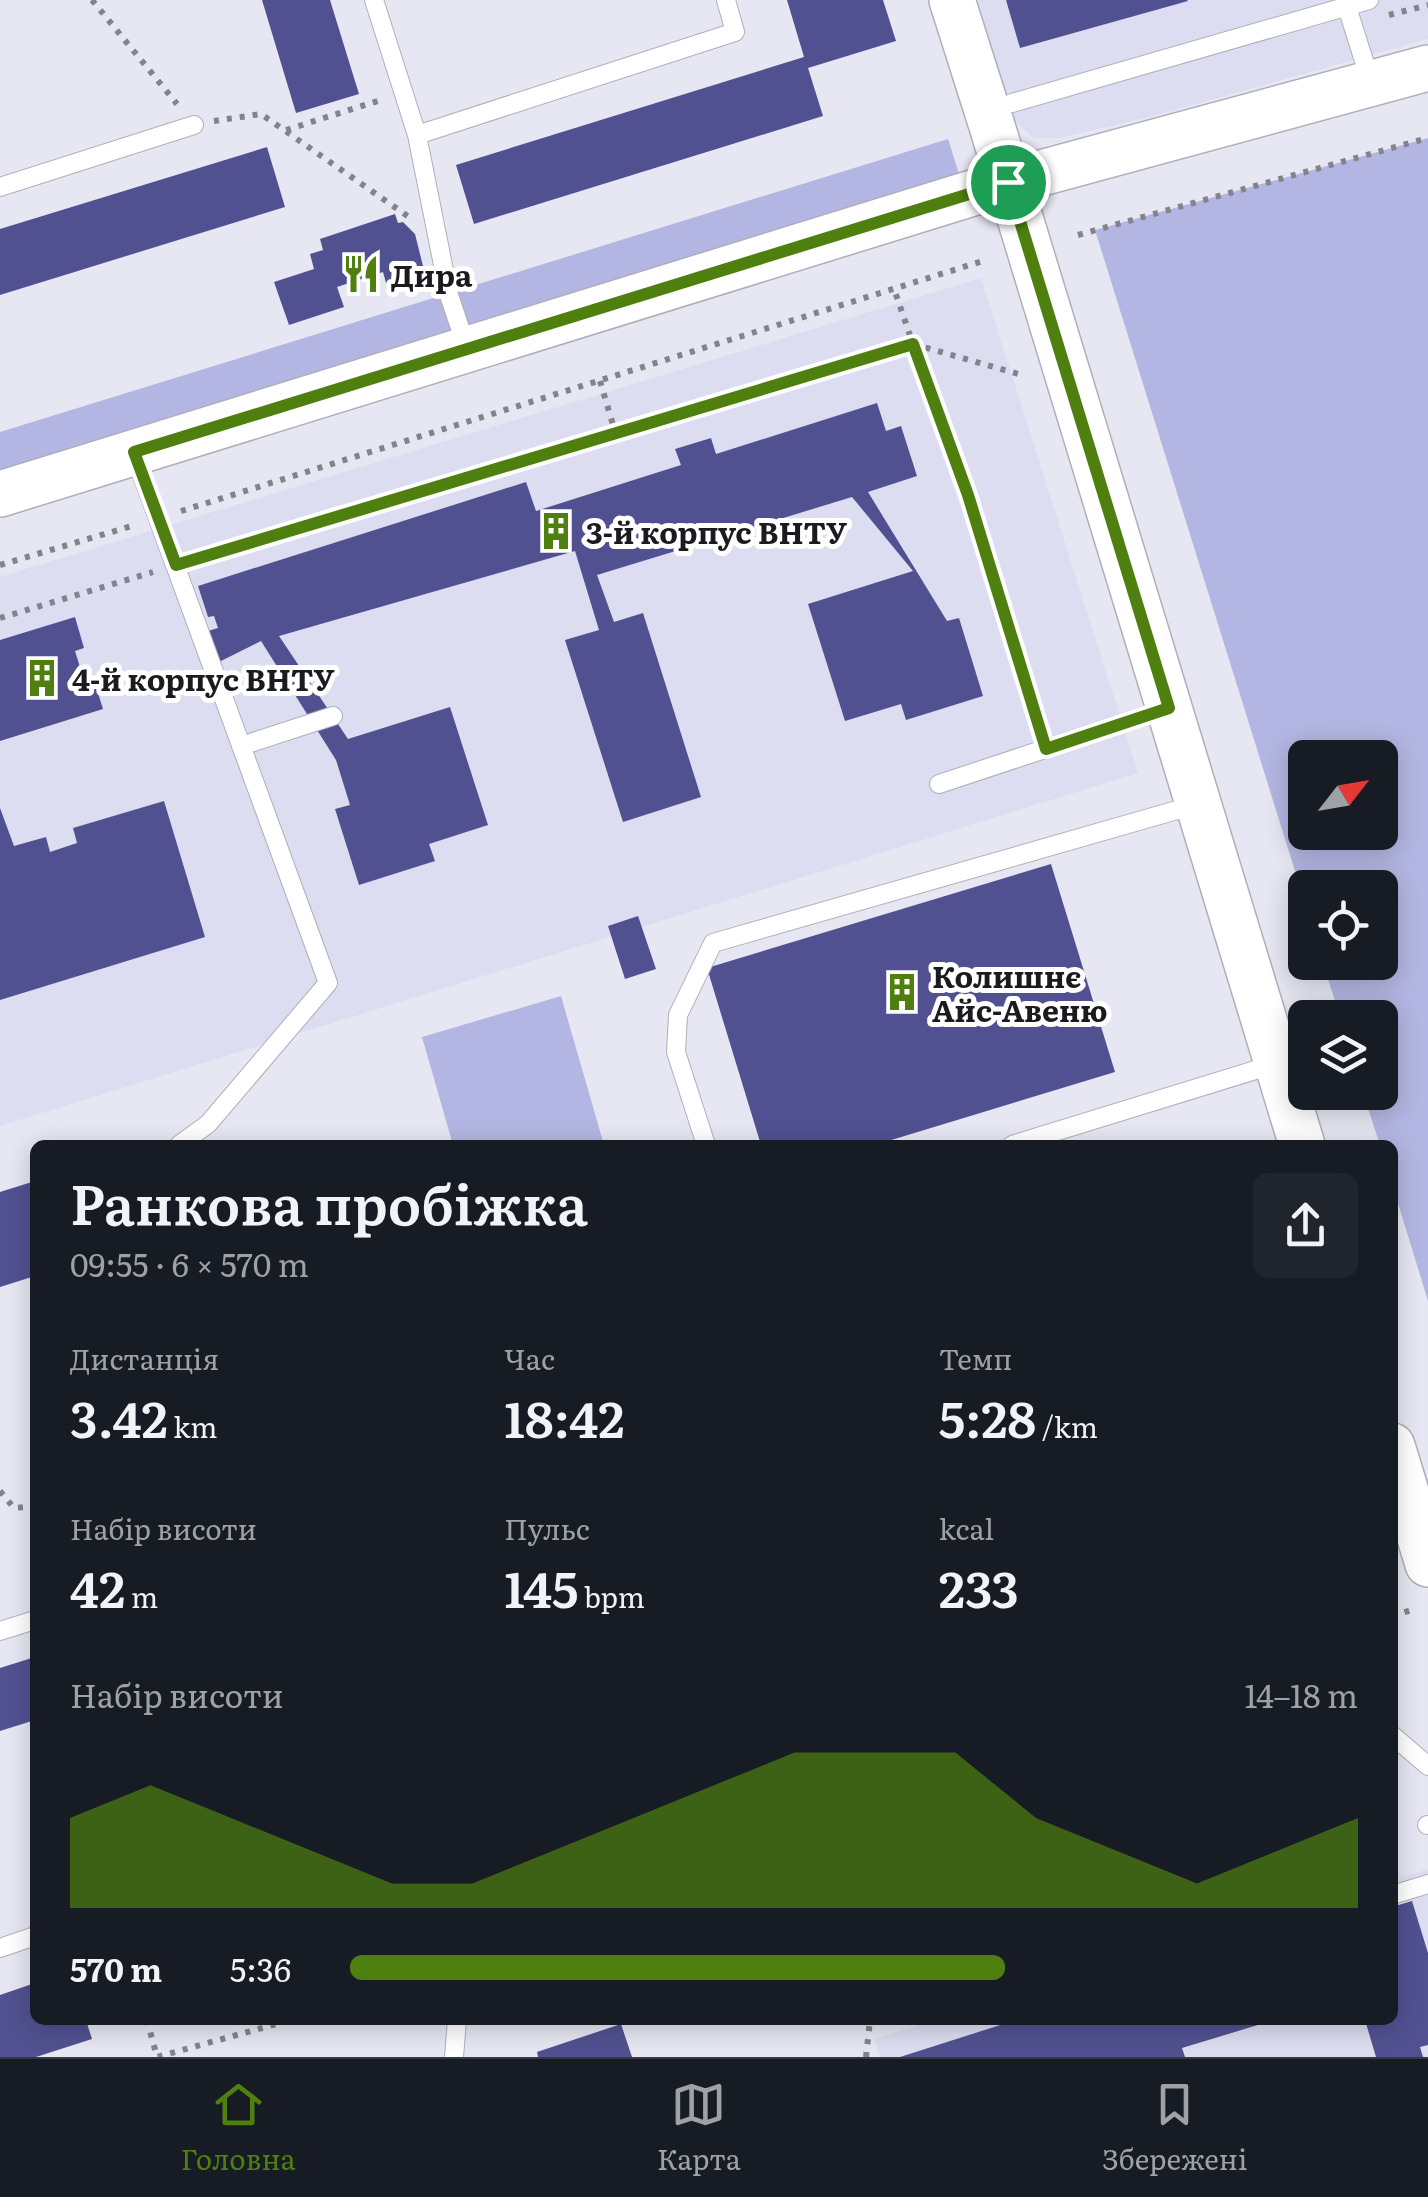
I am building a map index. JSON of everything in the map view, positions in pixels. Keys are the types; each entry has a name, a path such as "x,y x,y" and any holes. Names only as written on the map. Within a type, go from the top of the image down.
{"street":[{"path":"952,0 1301,1140"},
{"path":"0,494 1008,182 1428,68"},
{"path":"1398,1466 1428,1564"}],"lane":[{"path":"374,0 417,135 449,294 467,350"},
{"path":"417,135 736,32 726,0"},
{"path":"1012,103 1369,0"},
{"path":"1347,6 1371,84"},
{"path":"0,186 194,124"},
{"path":"134,452 328,983 208,1124 186,1140"},
{"path":"939,784 1169,708"},
{"path":"241,746 332,716"},
{"path":"704,1140 676,1052 678,1015 713,943 1198,804"},
{"path":"1028,1140 1278,1064"},
{"path":"0,1631 30,1622"},
{"path":"1398,1740 1428,1766"},
{"path":"1398,1892 1428,1884"},
{"path":"0,1948 30,1938"},
{"path":"454,2057 457,2025"}],"path":[{"path":"92,0 194,124 261,114 437,236"},
{"path":"284,130 404,93"},
{"path":"1078,234 1428,138"},
{"path":"0,565 986,260"},
{"path":"894,289 968,495 1046,749"},
{"path":"0,618 913,344 1022,374"},
{"path":"600,380 616,435"},
{"path":"0,1491 14,1508 30,1506"},
{"path":"1398,1614 1414,1609"},
{"path":"149,2025 157,2057 273,2025"},
{"path":"866,2057 869,2025"}],"shaded area":[{"path":"970,0 1428,0 1428,39 1157,115 1060,138 1033,138 1007,112"},
{"path":"1428,138 1428,1301 1398,1203 1398,1140 1378,1140 1369,1110 1398,1110 1398,1000 1335,1000 1328,980 1398,980 1398,870 1295,870 1288,850 1398,850 1398,740 1288,740 1288,849 1095,230"},
{"path":"948,139 966,196 0,494 0,432"},
{"path":"981,278 1138,773 0,1126 0,577"},
{"path":"561,996 603,1140 452,1140 422,1037"},
{"path":"1428,1869 1428,2057 880,2057 874,2039 919,2025 1398,2025 1398,1878"}],"building":[{"path":"262,0 330,0 359,94 296,113"},
{"path":"787,0 883,0 896,41 808,68 823,116 474,224 456,165 804,57"},
{"path":"1006,0 1187,0 1188,1 1020,48"},
{"path":"267,147 285,207 0,295 0,229"},
{"path":"395,214 398,223 403,222 415,234 426,278 388,290 383,272 337,287 344,307 289,325 274,282 314,269 310,254 323,250 320,239"},
{"path":"877,403 886,431 901,426 917,476 868,492 947,621 959,618 983,696 906,720 901,704 845,721 808,604 913,571 852,497 597,575 614,622 643,613 701,797 623,822 565,640 599,630 575,551 279,636 348,739 450,707 488,825 429,844 435,861 359,885 335,809 350,805 336,760 261,641 215,664 205,632 218,628 214,616 208,617 198,586 526,482 536,511 681,465 675,449 711,438 716,454"},
{"name":"4-й корпус ВНТУ","path":"75,617 84,648 75,651 84,680 93,677 103,709 0,741 0,640"},
{"path":"164,801 205,937 0,1000 0,808 14,846 46,837 50,852 77,843 73,828"},
{"name":"Колишнє Айс-Авеню","path":"1051,864 1115,1072 891,1140 759,1140 707,968"},
{"path":"638,916 656,969 625,979 608,926"},
{"path":"30,1183 30,1278 0,1287 0,1192"},
{"path":"30,1659 30,1722 0,1731 0,1668"},
{"path":"1412,1901 1428,1953 1428,2045 1420,2047 1423,2057 1376,2057 1366,2025 1398,2025 1398,1905"},
{"path":"30,1985 30,2025 88,2025 92,2039 36,2057 0,2057 0,1995"},
{"path":"621,2025 632,2057 538,2057 537,2052"},
{"path":"1000,2025 1258,2025 1182,2048 1185,2057 900,2057"}],"place":[{"name":"Дира","path":"361,274"},
{"name":"3-й корпус ВНТУ","path":"556,531"},
{"name":"4-й корпус ВНТУ","path":"42,678"},
{"name":"Колишнє Айс-Авеню","path":"902,992"}],"route":[{"path":"1008,182 1169,708 1046,749 968,495 913,344 176,565 134,452 1008,182"}]}
